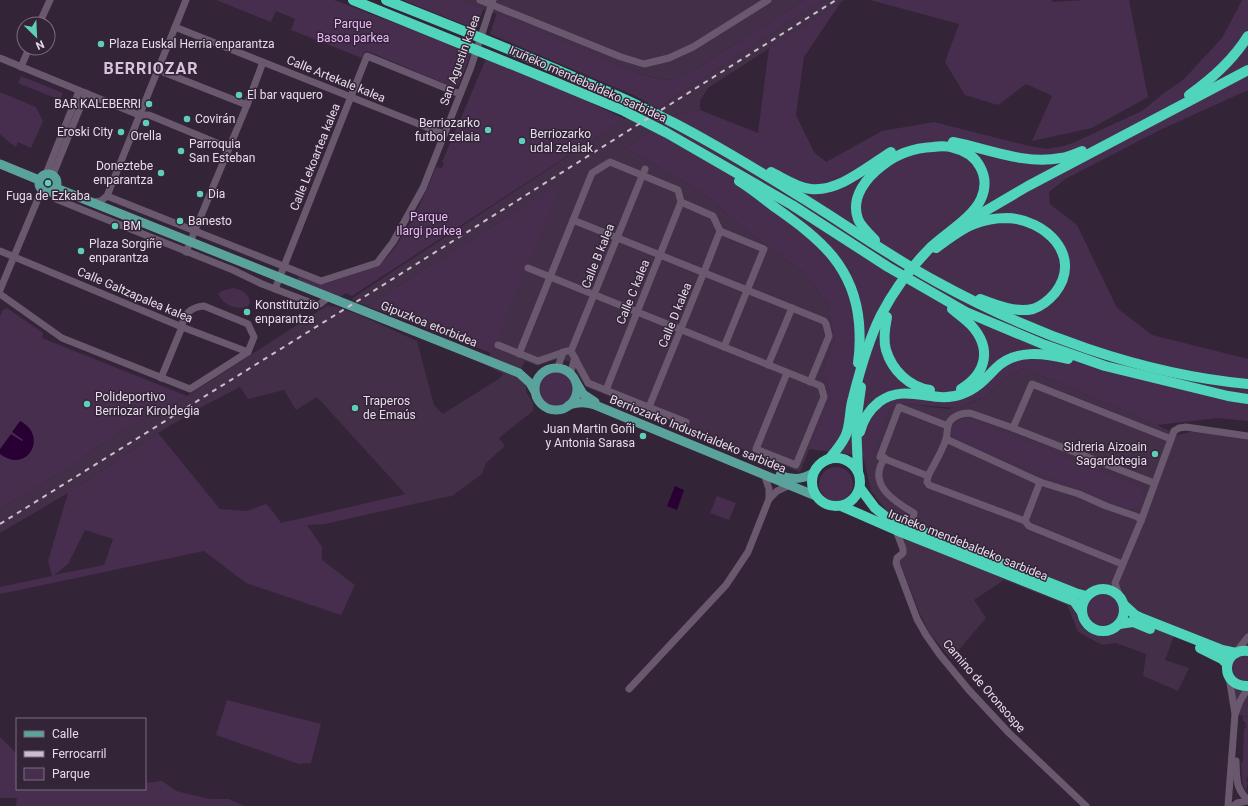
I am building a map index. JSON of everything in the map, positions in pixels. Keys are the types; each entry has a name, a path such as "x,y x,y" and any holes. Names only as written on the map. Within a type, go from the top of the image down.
{"highway":[{"name":"Iruñeko mendebaldeko sarbidea","path":"353,0 624,111 668,133 792,205 888,267 928,290"},
{"name":"Iruñeko mendebaldeko sarbidea","path":"386,0 507,48 630,101 712,144 893,254"},
{"path":"962,220 993,201 1176,103 1214,76 1231,59 1248,36"},
{"path":"690,146 706,161 742,183 811,233 835,258 845,273 852,288 858,308 860,335 859,358 846,436 829,458 822,462 813,473 812,482 816,496 821,501 827,505 841,506 853,500 860,488 861,482 858,471 856,423 866,364 887,316 901,290 916,269 936,248 964,223 985,210 1248,70"},
{"path":"712,144 733,152 789,181 810,189 822,189 835,186 851,178 894,150 912,143 946,141 968,145 1012,157 1045,160 1062,158 1093,148"},
{"path":"852,400 870,341 882,314 898,286 913,266 932,247 975,209 981,199 985,177 981,167 974,158 966,152 941,146 907,151 892,158 872,174 862,186 856,209 858,219 864,228 893,254 937,279 992,311 1090,350 1159,369 1225,382 1248,384"},
{"path":"936,248 973,224 1007,218 1032,224 1044,230 1054,238 1061,247 1065,261 1064,275 1060,286 1043,304 1032,309 1019,310 1002,307 979,299 937,279"},
{"path":"887,316 885,331 886,350 892,363 900,374 911,384 924,389 940,392 958,390 971,383 979,374 984,362 984,350 980,338 971,325 928,290"},
{"path":"928,290 966,312 1045,345 1105,366 1228,396"},
{"path":"857,444 863,420 871,409 881,401 893,395 905,393 935,397 950,397 962,394 978,386 998,366 1022,354 1056,356 1116,375 1182,391 1248,399"},
{"path":"829,458 838,457 846,459 853,464 858,471"},
{"name":"Iruñeko mendebaldeko sarbidea","path":"860,488 874,508 886,517 1075,594 1086,596"},
{"name":"Iruñeko mendebaldeko sarbidea","path":"841,506 896,530 1074,601 1081,611"},
{"path":"1228,664 1222,659 1199,647 1138,624 1128,622 1119,624 1107,631 1097,630 1089,626 1084,619 1081,611 1082,603 1086,596 1094,590 1103,588 1112,590 1119,595 1124,605 1135,615 1141,618 1222,650 1236,653 1248,651"},
{"path":"1119,624 1124,615 1124,605"},
{"path":"1236,653 1230,659 1228,664 1227,671 1229,677 1235,684 1242,687 1248,687"}],"main road":[{"path":"0,164 46,177 57,182 50,190 39,186 46,177"},
{"name":"Gipuzkoa etorbidea","path":"50,190 94,202 519,373 531,375 541,373"},
{"path":"558,368 570,374 576,382 576,395 570,405 557,411 544,407 539,402 534,390 537,378 541,373 547,369 558,368"},
{"name":"Gipuzkoa etorbidea","path":"519,373 530,383 534,390"},
{"name":"Berriozarko Industrialdeko sarbidea","path":"576,382 583,394 592,400 787,478 796,479 807,477 813,473"},
{"name":"Berriozarko Industrialdeko sarbidea","path":"570,405 579,402 586,402 816,496"}],"street":[{"path":"43,16 50,0"},
{"path":"94,202 101,201 107,196 186,0"},
{"path":"480,0 492,2 621,57 644,64 669,58 693,47 768,0"},
{"name":"San Agustin kalea","path":"283,266 321,281 377,263 393,242 423,188 460,94 492,2"},
{"name":"Calle Artekale kalea","path":"175,27 444,134"},
{"path":"21,67 26,56"},
{"name":"Calle Lekoartea kalea","path":"283,266 367,56 460,94"},
{"path":"0,58 139,115 149,115 229,148"},
{"path":"186,252 196,231 263,62"},
{"path":"158,70 247,105"},
{"path":"46,177 79,91"},
{"path":"46,177 54,172 86,94"},
{"path":"519,354 592,173 610,162 644,172 678,190 681,202 713,216 720,231 764,250 724,347"},
{"name":"Calle B kalea","path":"571,351 644,172"},
{"path":"0,290 40,194 50,190 56,199 317,305 329,296"},
{"path":"107,196 283,266 275,289"},
{"name":"Calle C kalea","path":"606,390 681,202"},
{"path":"114,223 118,212"},
{"path":"573,220 824,321 829,336 810,382"},
{"name":"Calle D kalea","path":"649,407 720,231"},
{"name":"Calle Galtzapalea kalea","path":"0,251 182,327 248,352"},
{"path":"528,268 821,386 824,397 796,465 756,449 788,373"},
{"path":"0,294 62,338 161,378 190,389 248,352 254,337 248,324 204,306 189,311 182,320 182,327 161,378"},
{"path":"768,365 792,308"},
{"path":"498,345 538,361 563,352 571,351 588,383 686,422"},
{"path":"558,368 563,352"},
{"path":"570,374 575,358"},
{"path":"1013,428 1032,384 1171,439"},
{"path":"928,476 880,457 899,407 948,426"},
{"path":"1122,564 1029,526 1025,521 929,485 927,482 928,476 946,439 950,420 956,416 970,413 1013,428 1154,483"},
{"path":"1119,595 1115,583 1141,521 1174,431 1179,428 1186,427 1248,436"},
{"path":"946,439 1040,482 1079,494 1106,506 1138,517 1141,521"},
{"path":"885,458 881,464 879,473 880,482 892,499 914,513 912,527"},
{"path":"630,689 726,585 748,552 769,499 769,489 764,474"},
{"path":"1025,521 1040,482"},
{"path":"769,499 777,491 790,485"},
{"name":"Camino de Oronsospe","path":"896,530 903,553 895,560 917,620 926,635 940,655 968,689 1009,733 1086,806"},
{"path":"1236,653 1248,637"},
{"path":"1228,806 1234,747 1235,714 1229,677"},
{"path":"1235,714 1248,687"},
{"path":"1234,747 1238,785 1245,799"},
{"path":"1230,793 1234,792 1245,799"},
{"path":"1233,806 1245,799"}],"shaded area":[{"path":"463,0 804,0 688,74 676,79 661,79 643,75"},
{"path":"823,0 844,0 708,88 700,101 700,110 674,115 626,148 701,192 751,234 804,272 828,304 835,340 823,369 831,396 800,472 586,387 571,362 561,359 537,366 525,361 517,377 523,381 526,386 526,392 533,403 533,411 499,438 505,446 486,463 482,474 452,496 414,504 317,397 296,410 284,390 248,399 240,387 198,409 158,433 68,493 0,533 0,509 80,461 82,457 141,420 160,412 187,396 328,305 362,316 417,341 434,405 443,414 500,378 503,374 486,365 493,346 510,215 367,306 351,299 649,103 658,108"},
{"path":"1024,368 1178,435 1202,429 1248,436 1248,717 1235,714 1223,654 1174,636 1165,660 1189,668 1178,691 1143,676 1146,654 1116,643 1102,645 1078,632 1067,605 1004,580 974,600 986,618 951,659 930,634 920,614 899,561 902,551 896,530 886,510 871,491 863,456 872,456 890,408 905,404 948,409 971,403 985,397 1006,378"},
{"path":"20,421 29,427 33,435 34,443 31,451 26,456 19,460 10,459 0,454 0,449 11,434 22,441 23,440 12,432"},
{"path":"675,486 684,490 677,510 667,506"}],"green space":[{"name":"Parque Basoa parkea","path":"216,0 334,0 455,46 471,54 458,86 453,87 367,51 364,52 362,58 291,30 295,19 276,11 271,22"},
{"path":"403,0 463,0 484,8 475,29"},
{"path":"804,0 823,0 658,108 633,95 490,34 497,13 643,75 661,79 670,79 688,74"},
{"path":"870,0 1052,0 1053,2 1129,0 1148,97 1092,128 1032,141 1052,96 1026,84 998,105 965,95 945,62 959,24"},
{"path":"1242,0 1248,0 1248,90 1162,129 1065,179 1049,192 1050,204 1077,225 1117,308 1152,335 1248,359 1248,421 1218,418 1157,425 1024,368 1006,378 985,397 956,408 905,404 890,408 872,457 808,449 831,396 823,369 835,340 828,304 804,272 751,234 701,192 626,148 674,115 700,110 758,133 769,48 841,2 804,57 796,115 814,152 826,162 882,131 934,122 1029,146 1047,149 1064,146 1142,111 1183,80 1222,38"},
{"name":"Berriozarko udal zelaiak","path":"486,59 585,100 625,119 352,296 346,293 340,297 297,281 299,274 324,284 376,267 385,259 403,235 411,221 426,192 436,167 442,168 444,163 442,162"},
{"path":"21,76 63,93 60,100 18,83"},
{"path":"0,92 36,107 43,121 31,148 18,142 16,147 0,134"},
{"path":"557,185 560,188 491,353 367,306"},
{"path":"233,288 247,294 250,303 248,306 239,308 231,306 227,304 218,294 222,291"},
{"name":"Polideportivo Berriozar Kiroldegia","path":"7,308 43,333 42,338 187,396 160,412 141,420 82,457 80,461 0,509 0,316 3,310"},
{"path":"559,370 568,375 572,381 572,395 568,401 559,406 551,406 542,401 538,395 537,384 542,375 548,371"},
{"path":"961,418 968,418 1138,486 1143,494 1143,499 1139,505 1126,508 958,440 953,433 955,426"},
{"path":"158,433 220,509 247,511 266,504 281,523 406,494 414,504 325,524 307,525 322,547 322,560 355,585 341,615 246,583 204,551 0,594 0,587 52,576 48,561 68,493","holes":["85,530 113,539 104,565 54,575 68,564"]},
{"path":"836,467 848,472 853,484 848,496 836,501 824,496 819,484 824,472"},
{"path":"717,496 736,503 729,520 710,513"},
{"path":"1103,591 1115,596 1120,608 1115,620 1103,625 1091,620 1086,608 1091,596"},
{"path":"1248,654 1248,679 1240,678 1235,673 1233,663 1237,657"},
{"path":"227,700 321,724 311,763 299,764 216,735"},
{"path":"1243,716 1248,717 1248,776 1246,781 1248,782 1246,792 1243,785 1241,764 1243,761 1244,729 1246,728 1245,721 1243,721"},
{"path":"0,737 16,753 16,790 146,790 146,783 162,781 176,791 210,799 229,799 244,806 16,806 17,798 0,798"}],"railway":[{"path":"0,524 836,0"}],"place":[{"name":"Plaza Euskal Herria enparantza","path":"101,44"},
{"name":"El bar vaquero","path":"239,95"},
{"name":"BAR KALEBERRI","path":"149,104"},
{"name":"Covirán","path":"187,119"},
{"name":"Orella","path":"146,123"},
{"name":"Berriozarko futbol zelaia","path":"488,130"},
{"name":"Eroski City","path":"121,132"},
{"name":"Berriozarko udal zelaiak","path":"522,141"},
{"name":"Parroquia San Esteban","path":"181,151"},
{"name":"Doneztebe enparantza","path":"161,173"},
{"name":"Fuga de Ezkaba","path":"48,183"},
{"name":"Dia","path":"200,194"},
{"name":"Banesto","path":"180,221"},
{"name":"BM","path":"115,226"},
{"name":"Plaza Sorgiñe enparantza","path":"81,251"},
{"name":"Konstitutzio enparantza","path":"247,312"},
{"name":"Polideportivo Berriozar Kiroldegia","path":"87,404"},
{"name":"Traperos de Emaús","path":"355,408"},
{"name":"Juan Martin Goñi y Antonia Sarasa","path":"643,436"},
{"name":"Sidreria Aizoain Sagardotegia","path":"1155,454"}],"district":[{"name":"BERRIOZAR","path":"151,68"}],"park label":[{"name":"Parque Ilargi parkea","path":"429,224"}]}
